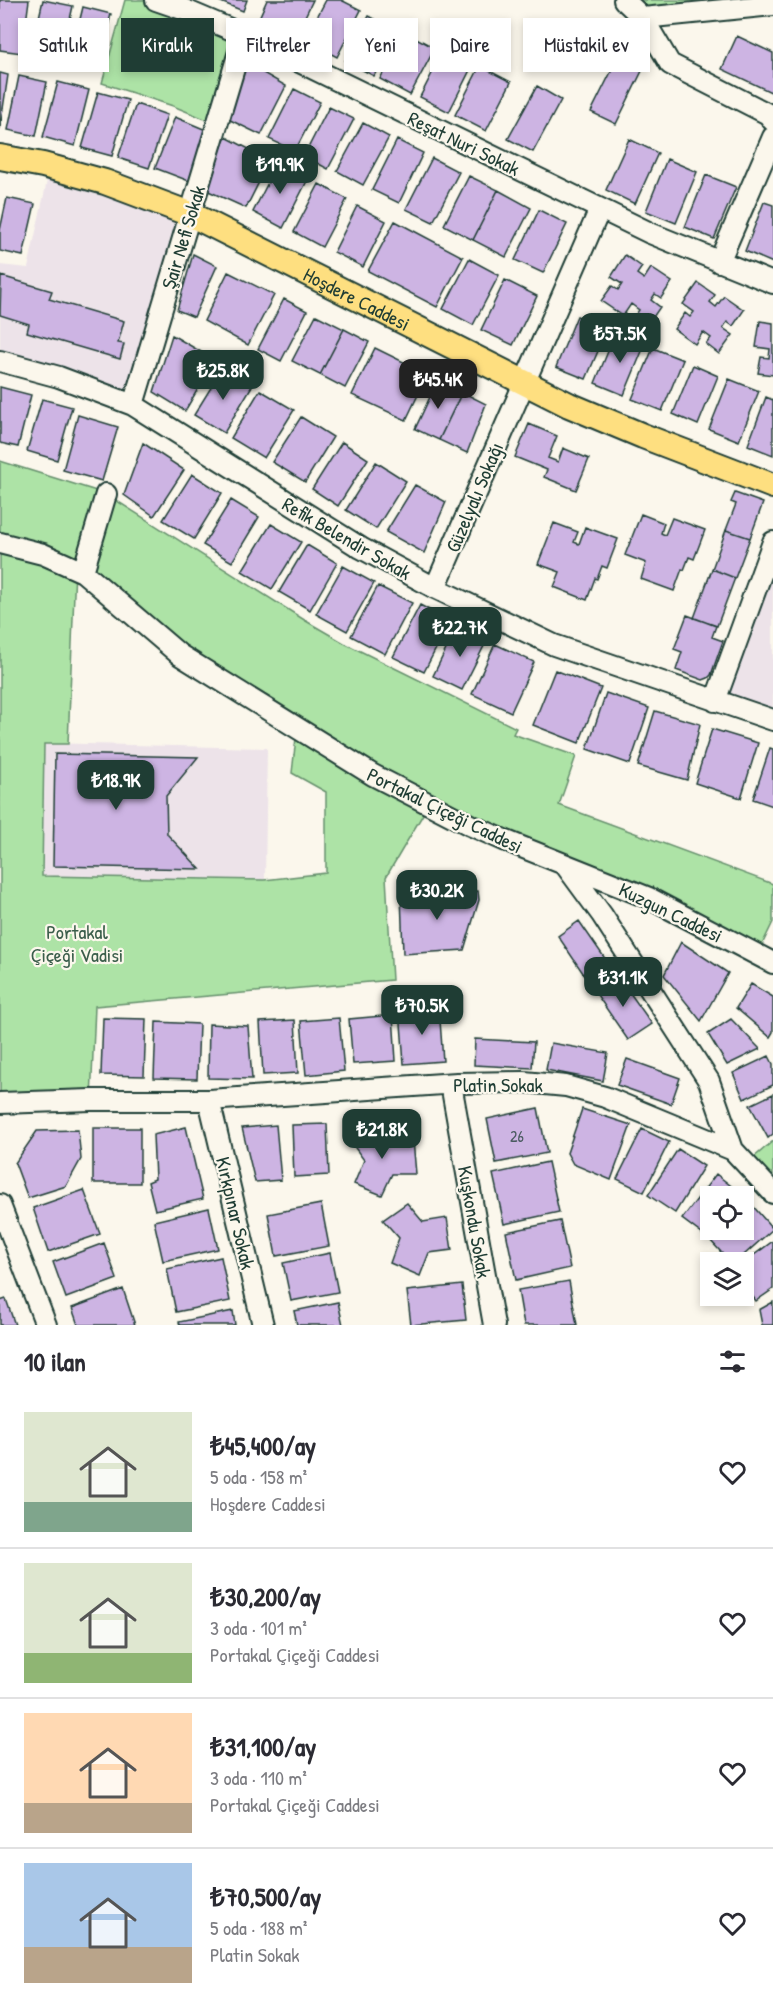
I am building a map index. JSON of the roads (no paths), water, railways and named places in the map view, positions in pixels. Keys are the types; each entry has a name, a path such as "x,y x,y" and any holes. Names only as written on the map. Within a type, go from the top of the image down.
{"main road":[{"name":"Hoşdere Caddesi","path":"0,157 43,165 105,182 190,214 569,405 773,486"}],"street":[{"name":"Reşat Nuri Sokak","path":"156,0 226,27"},
{"path":"624,0 644,18 773,4"},
{"path":"650,29 670,64 768,114 773,121"},
{"name":"Şair Nefi Sokak","path":"133,405 233,72"},
{"name":"Reşat Nuri Sokak","path":"321,72 600,209 719,262 773,283"},
{"path":"719,262 773,137"},
{"name":"Güzelyalı Sokağı","path":"435,588 600,209"},
{"name":"Refik Belendir Sokak","path":"0,361 58,377 133,405 361,549 435,588 554,645 773,720"},
{"path":"83,572 106,494"},
{"path":"715,701 773,542"},
{"name":"Portakal Çiçeği Caddesi","path":"0,543 43,554 83,572 180,655 373,775 470,825 566,866"},
{"path":"566,866 602,915 709,1081 733,1150 773,1193"},
{"name":"Kuzgun Caddesi","path":"566,866 649,898 773,963"},
{"name":"Platin Sokak","path":"0,1103 209,1100 451,1084 524,1082 566,1086 605,1097 733,1150"},
{"name":"Kuşkondu Sokak","path":"451,1084 494,1325"},
{"name":"Kırkpınar Sokak","path":"209,1100 263,1325"},
{"path":"0,1205 46,1325"}],"park label":[{"name":"Portakal Çiçeği Vadisi","path":"77,942"}]}
